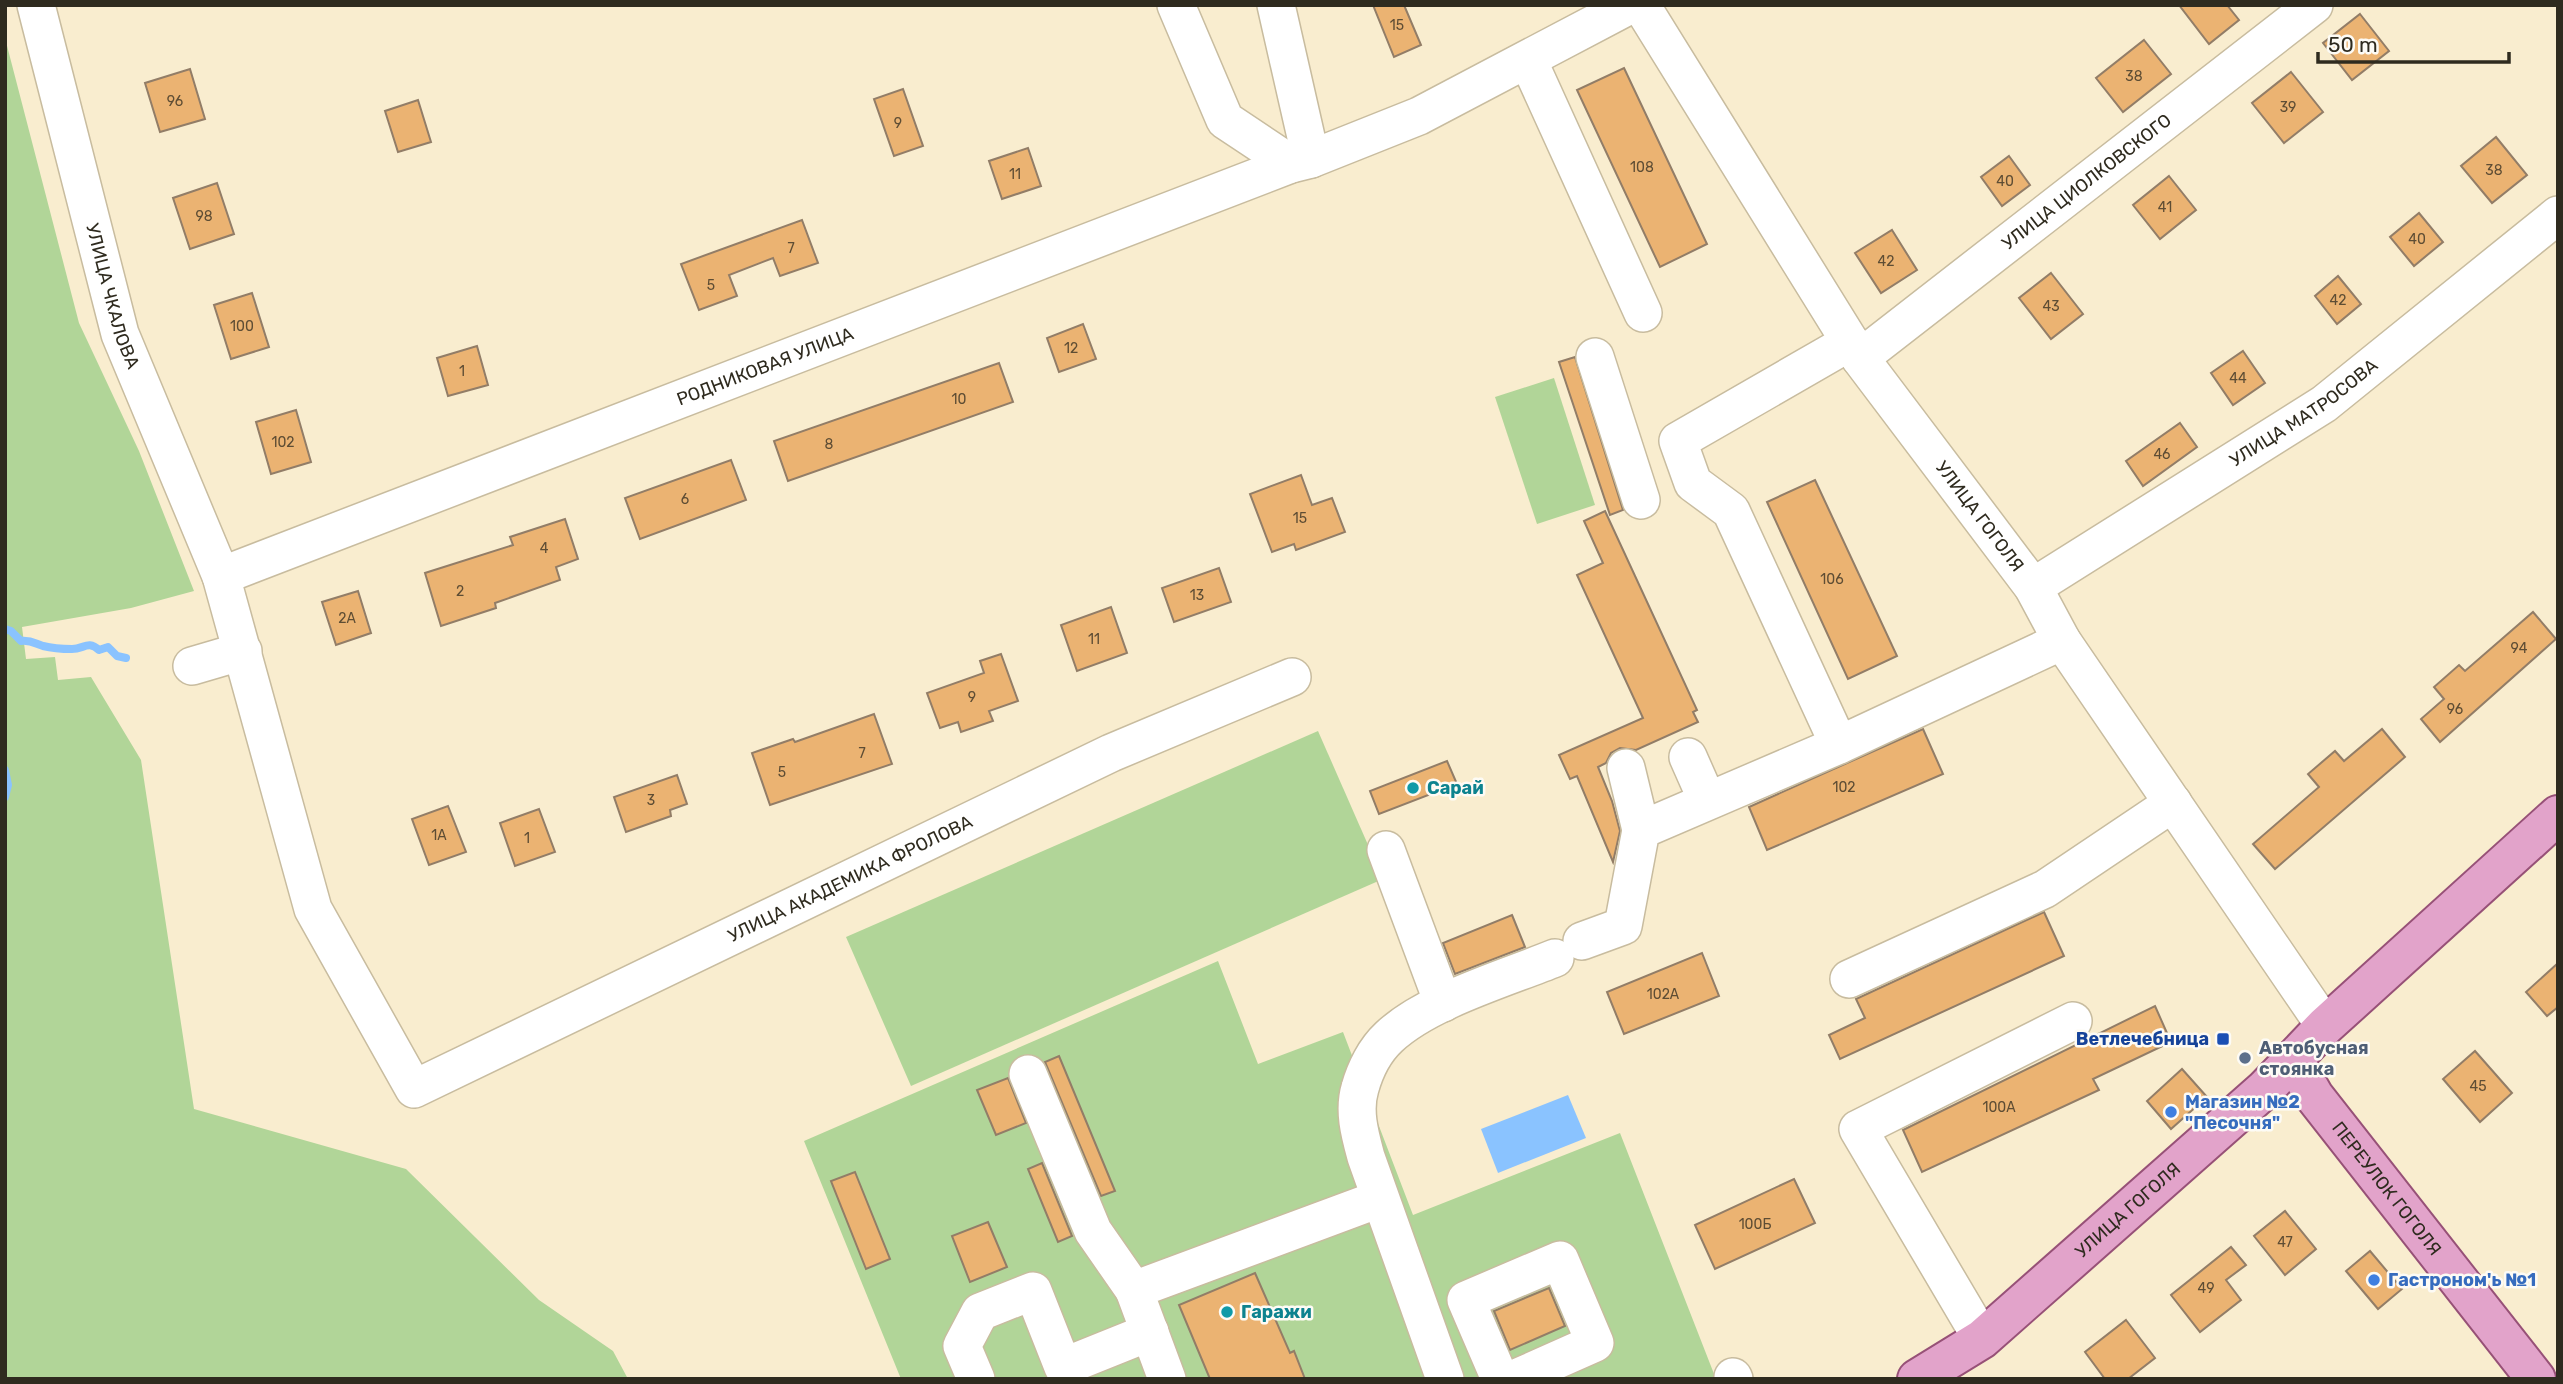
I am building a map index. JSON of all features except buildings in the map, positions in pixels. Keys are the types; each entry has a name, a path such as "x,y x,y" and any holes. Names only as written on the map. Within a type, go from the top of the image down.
{"main road":[{"name":"УЛИЦА ГОГОЛЯ","path":"1917,1379 1982,1339 2294,1061 2325,1026 2558,815"},
{"name":"ПЕРЕУЛОК ГОГОЛЯ","path":"2294,1061 2314,1096 2536,1379"}],"street":[{"name":"УЛИЦА ЧКАЛОВА","path":"36,5 120,334 220,576 313,908 414,1089"},
{"path":"1176,5 1225,120 1301,162"},
{"path":"1276,5 1301,162"},
{"name":"РОДНИКОВАЯ УЛИЦА","path":"220,576 1419,116 1630,5"},
{"name":"УЛИЦА ГОГОЛЯ","path":"1641,5 1855,350 2034,587 2062,641 2325,1026"},
{"name":"УЛИЦА ЦИОЛКОВСКОГО","path":"1627,454 1678,441 1855,350 2314,5"},
{"path":"1528,60 1643,313"},
{"name":"УЛИЦА МАТРОСОВА","path":"2034,587 2323,404 2558,215"},
{"path":"1595,356 1642,500"},
{"path":"1678,441 1693,483 1731,511 1839,745"},
{"path":"1641,830 1839,745 2062,641"},
{"path":"192,666 243,651"},
{"name":"УЛИЦА АКАДЕМИКА ФРОЛОВА","path":"414,1089 1111,753 1292,677"},
{"path":"1688,757 1707,800"},
{"path":"1445,1379 1379,1199 1357,1122 1359,1090 1371,1060 1389,1037 1414,1019 1443,1003 1623,926 1641,830 1626,768"},
{"path":"1849,979 2045,889 2173,803"},
{"path":"1386,850 1443,1003"},
{"path":"1982,1339 1858,1129 2073,1021"},
{"path":"1028,1074 1093,1231 1134,1290 1167,1379"},
{"path":"1134,1290 1379,1199"},
{"path":"1500,1379 1466,1300 1560,1260 1595,1343 1514,1379"},
{"path":"976,1379 962,1346 980,1312 1034,1291 1063,1367 1150,1332"}],"green space":[{"path":"5,38 79,323 139,451 194,591 131,608 22,627 26,659 55,657 58,680 91,677 141,760 194,1109 406,1169 539,1300 613,1351 628,1379 5,1379"},
{"path":"1554,378 1595,505 1537,524 1495,397"},
{"path":"1318,731 1383,879 911,1086 846,937"},
{"path":"1218,961 1258,1064 1343,1032 1413,1215 1620,1133 1716,1379 901,1379 804,1141"}],"water":[{"path":"1568,1095 1586,1138 1498,1173 1481,1129"}],"waterway":[{"path":"5,629 21,641 61,649 76,649 89,645 99,650 108,647 117,656 126,658"},
{"path":"5,770 8,785 5,797"}],"place":[{"name":"Сарай","path":"1413,788"},
{"name":"Ветлечебница","path":"2223,1039"},
{"name":"Автобусная стоянка","path":"2245,1058"},
{"name":"Магазин №2 \"Песочня\"","path":"2171,1112"},
{"name":"Гастроном'ь №1","path":"2374,1280"},
{"name":"Гаражи","path":"1227,1312"}]}
